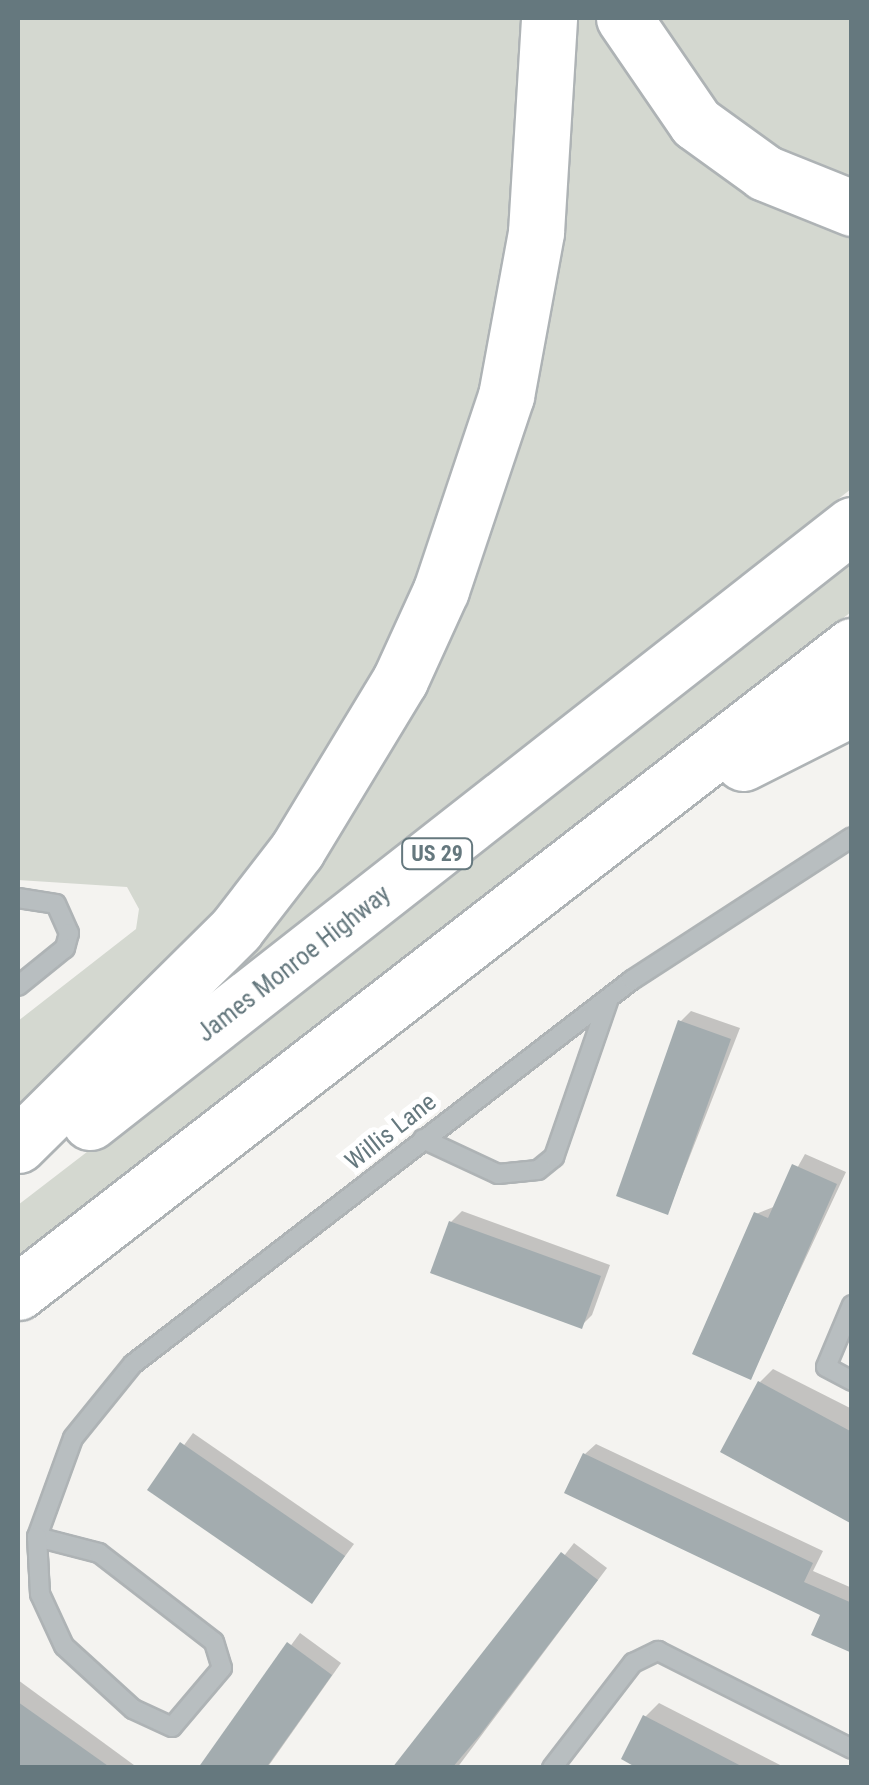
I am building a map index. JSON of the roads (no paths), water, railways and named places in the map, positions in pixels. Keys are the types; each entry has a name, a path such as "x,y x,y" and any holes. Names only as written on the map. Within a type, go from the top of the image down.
{"highway":[{"path":"18,1145 236,929 308,834 400,680 442,590 506,396 536,232 549,18"},
{"path":"624,18 696,122 764,173 852,208"},
{"name":"James Monroe Highway","path":"18,1178 852,526"},
{"path":"18,1292 852,646"},
{"path":"597,846 852,708"}],"street":[{"name":"Willis Lane","path":"37,1537 73,1438 133,1364 610,998 852,837"},
{"path":"18,898 56,904 69,933 18,986"},
{"path":"422,1139 498,1174 538,1170 554,1158 610,998"},
{"path":"852,1304 826,1367 852,1381"},
{"path":"37,1537 100,1553 214,1642 222,1668 172,1727 133,1709 64,1646 40,1594 37,1537"},
{"path":"552,1768 633,1663 658,1652 852,1750"}]}
